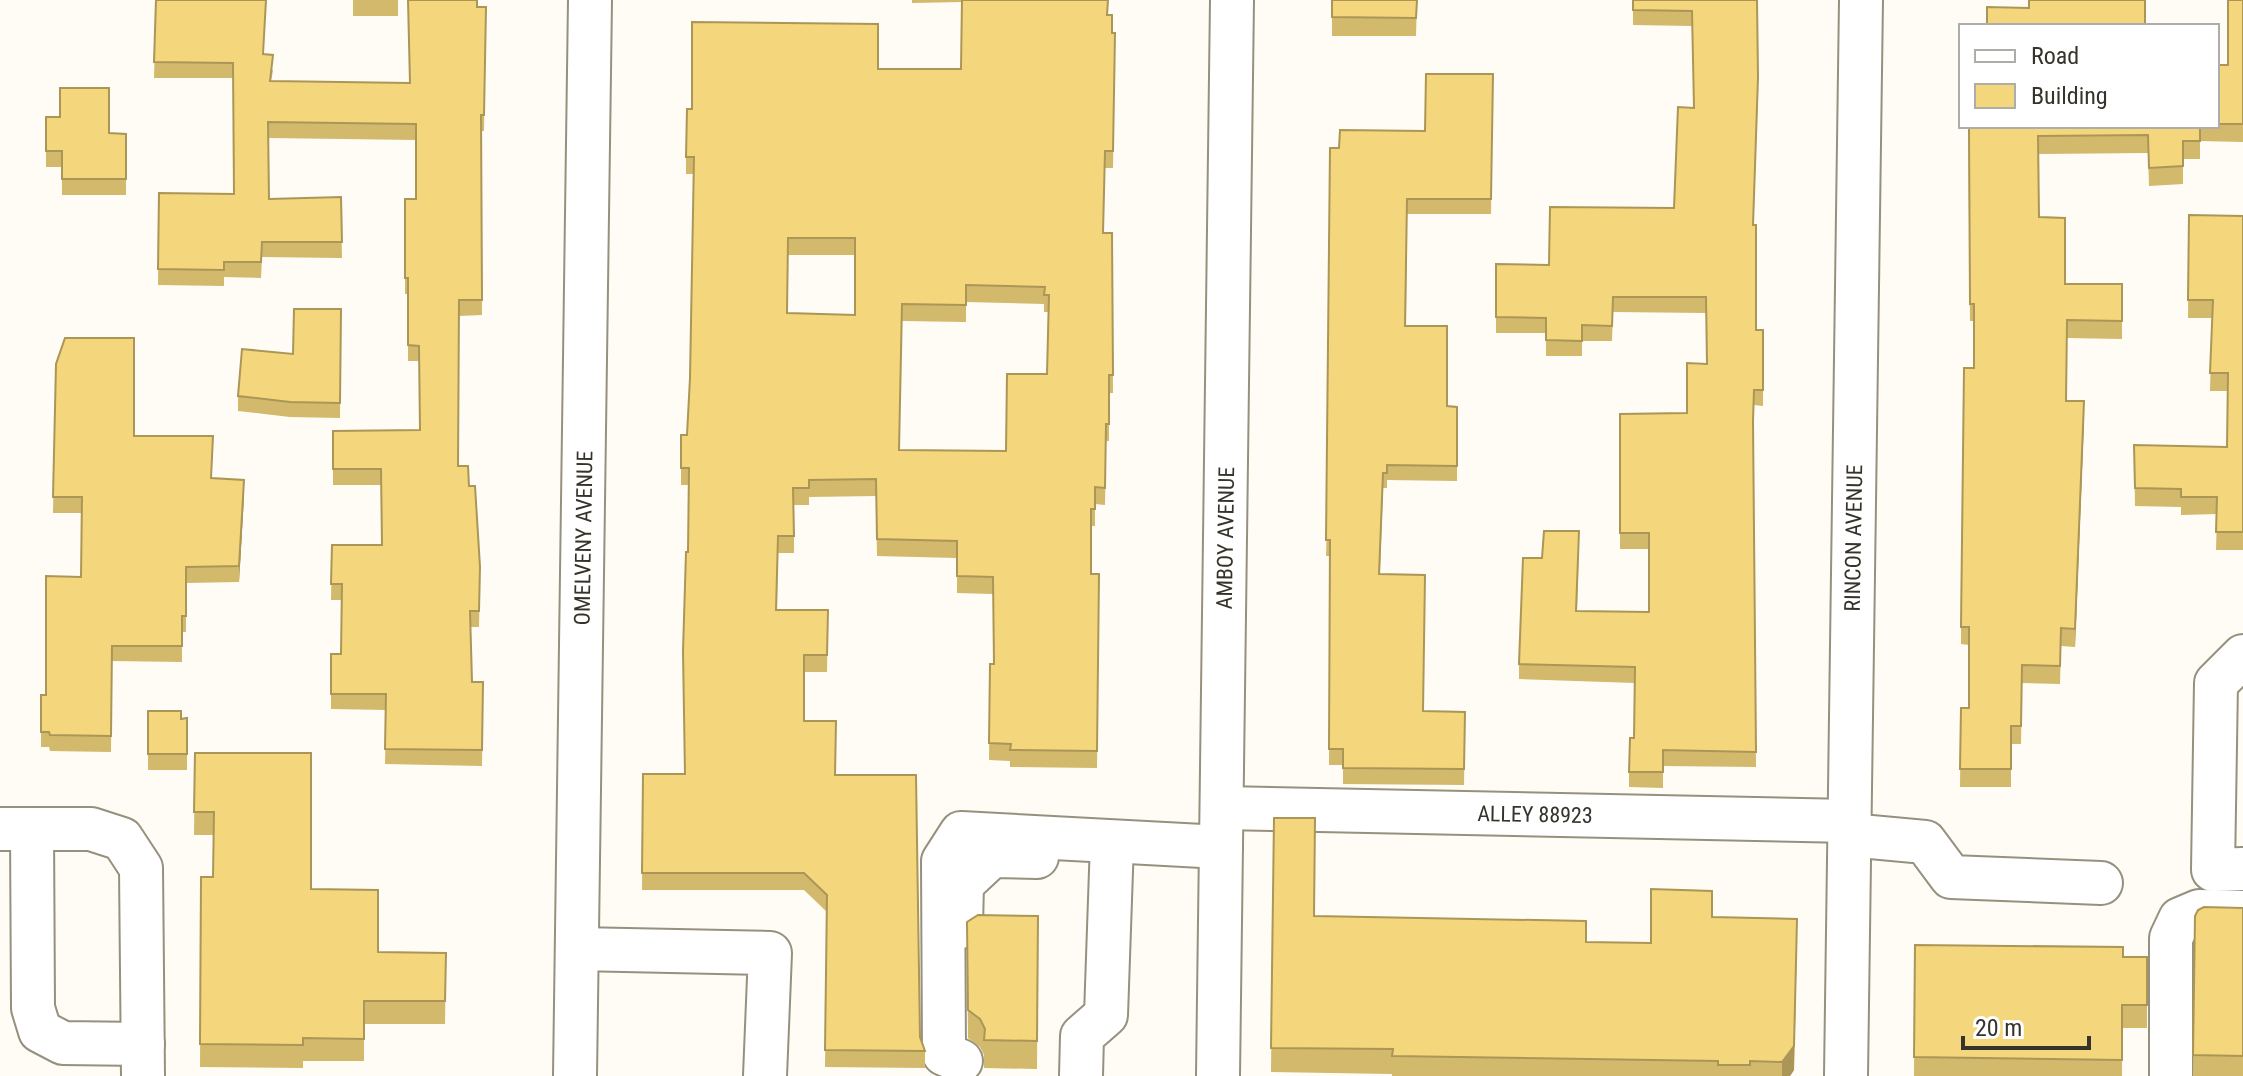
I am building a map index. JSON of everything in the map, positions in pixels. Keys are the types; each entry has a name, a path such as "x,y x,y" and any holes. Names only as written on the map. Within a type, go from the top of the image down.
{"street":[{"name":"OMELVENY AVENUE","path":"575,1076 590,0"},
{"name":"AMBOY AVENUE","path":"1218,1076 1232,0"},
{"name":"RINCON AVENUE","path":"1846,1076 1861,0"},
{"path":"2243,656 2216,683 2213,870 2243,869"},
{"name":"ALLEY 88923","path":"961,1058 944,1054 943,861 961,833 1112,842 1221,828 1849,828 1925,842 1951,877 2101,883"},
{"path":"16,829 91,829 122,839 141,868 143,1060 63,1043 40,1031 33,1008 16,829"},
{"path":"959,987 962,884 992,856 1041,857 1063,837"},
{"path":"1081,1076 1082,1036 1106,1015 1112,842"},
{"path":"2171,1076 2171,938 2180,919 2199,911 2243,912"},
{"path":"577,949 770,953 765,1076"}],"building":[{"path":"156,0 266,0 263,54 273,55 270,81 410,83 408,0 477,0 477,7 486,7 484,115 481,115 482,300 459,300 458,466 468,466 469,486 475,486 480,567 479,611 470,611 472,682 483,682 482,750 385,749 386,694 331,694 331,654 341,654 342,584 331,584 332,545 382,545 381,469 333,469 333,431 420,430 419,346 408,345 408,278 405,278 405,199 416,199 416,124 268,122 269,199 341,197 342,242 262,242 261,262 224,262 224,270 158,269 159,193 234,194 233,63 154,62"},
{"path":"962,0 1108,0 1107,15 1112,15 1112,33 1115,33 1113,151 1105,151 1103,233 1112,233 1113,375 1109,375 1105,488 1095,487 1095,509 1091,509 1091,574 1099,574 1097,751 1010,750 1011,744 989,743 990,664 994,664 993,577 957,576 957,541 877,539 876,479 809,480 809,488 793,488 794,536 778,536 776,610 828,610 827,655 804,655 804,721 836,721 835,775 916,775 920,1037 925,1051 825,1050 827,895 804,873 642,873 643,774 685,774 683,651 689,468 681,468 681,435 687,435 690,378 694,157 686,157 687,109 692,109 692,22 878,24 878,69 961,69","holes":["788,238 855,238 855,315 787,313","966,285 1045,287 1044,295 1049,295 1047,374 1007,374 1006,451 899,450 902,304 966,305"]},
{"path":"1332,0 1417,0 1416,18 1332,17"},
{"path":"1633,0 1757,0 1753,225 1756,225 1756,330 1763,330 1763,390 1754,390 1753,421 1756,752 1663,750 1663,772 1629,772 1630,738 1634,738 1635,667 1519,664 1523,558 1542,558 1544,531 1579,531 1576,611 1649,612 1649,533 1620,533 1620,414 1687,413 1687,363 1707,364 1706,297 1613,297 1612,326 1582,325 1582,341 1546,340 1546,318 1496,317 1496,264 1549,265 1550,207 1674,208 1678,107 1694,108 1692,11 1633,10"},
{"path":"2029,0 2145,0 2145,24 1987,24 1987,7 2029,8"},
{"path":"2228,0 2243,0 2243,124 2219,124 2219,65 2228,65"},
{"path":"1426,74 1493,74 1491,199 1407,199 1405,326 1447,326 1447,406 1457,407 1457,466 1387,465 1387,473 1383,473 1379,574 1425,575 1423,711 1465,712 1464,769 1343,768 1343,749 1329,749 1330,540 1326,540 1330,148 1339,148 1340,130 1425,131"},
{"path":"60,88 109,88 109,133 126,134 126,179 62,179 62,151 46,151 46,117 60,117"},
{"path":"1969,128 2200,128 2200,141 2183,141 2183,166 2149,168 2148,135 2038,136 2039,217 2065,218 2065,284 2122,284 2122,321 2067,320 2066,401 2084,401 2075,629 2061,628 2060,666 2022,665 2021,726 2011,726 2011,769 1960,769 1961,708 1969,708 1969,627 1961,627 1964,368 1974,368 1974,304 1970,304"},
{"path":"2189,215 2243,216 2243,532 2216,532 2217,497 2181,497 2181,489 2135,488 2134,445 2227,447 2228,373 2210,373 2213,300 2188,300"},
{"path":"294,309 341,309 340,403 290,402 238,396 242,349 293,354"},
{"path":"65,338 134,338 134,436 213,436 211,478 244,480 239,566 186,567 186,616 182,616 182,646 112,646 111,736 50,735 49,732 41,732 41,695 46,695 46,576 81,577 82,497 53,497 56,364"},
{"path":"148,711 181,711 181,719 187,718 187,754 148,754"},
{"path":"195,753 311,753 311,889 378,890 378,952 446,953 445,1001 364,1001 364,1039 303,1038 303,1045 200,1044 201,877 213,877 214,812 194,812"},
{"path":"1274,818 1315,818 1314,916 1586,921 1586,942 1651,943 1651,889 1712,891 1712,917 1797,919 1794,1046 1782,1062 1750,1061 1750,1065 1718,1065 1718,1061 1392,1056 1393,1049 1271,1048"},
{"path":"2204,907 2243,908 2243,1056 2193,1055 2195,916"},
{"path":"978,915 1038,916 1037,1041 984,1040 985,1029 980,1019 968,1010 967,922"},
{"path":"1915,945 2123,947 2123,957 2147,957 2147,1005 2122,1005 2122,1060 1914,1057"}]}
